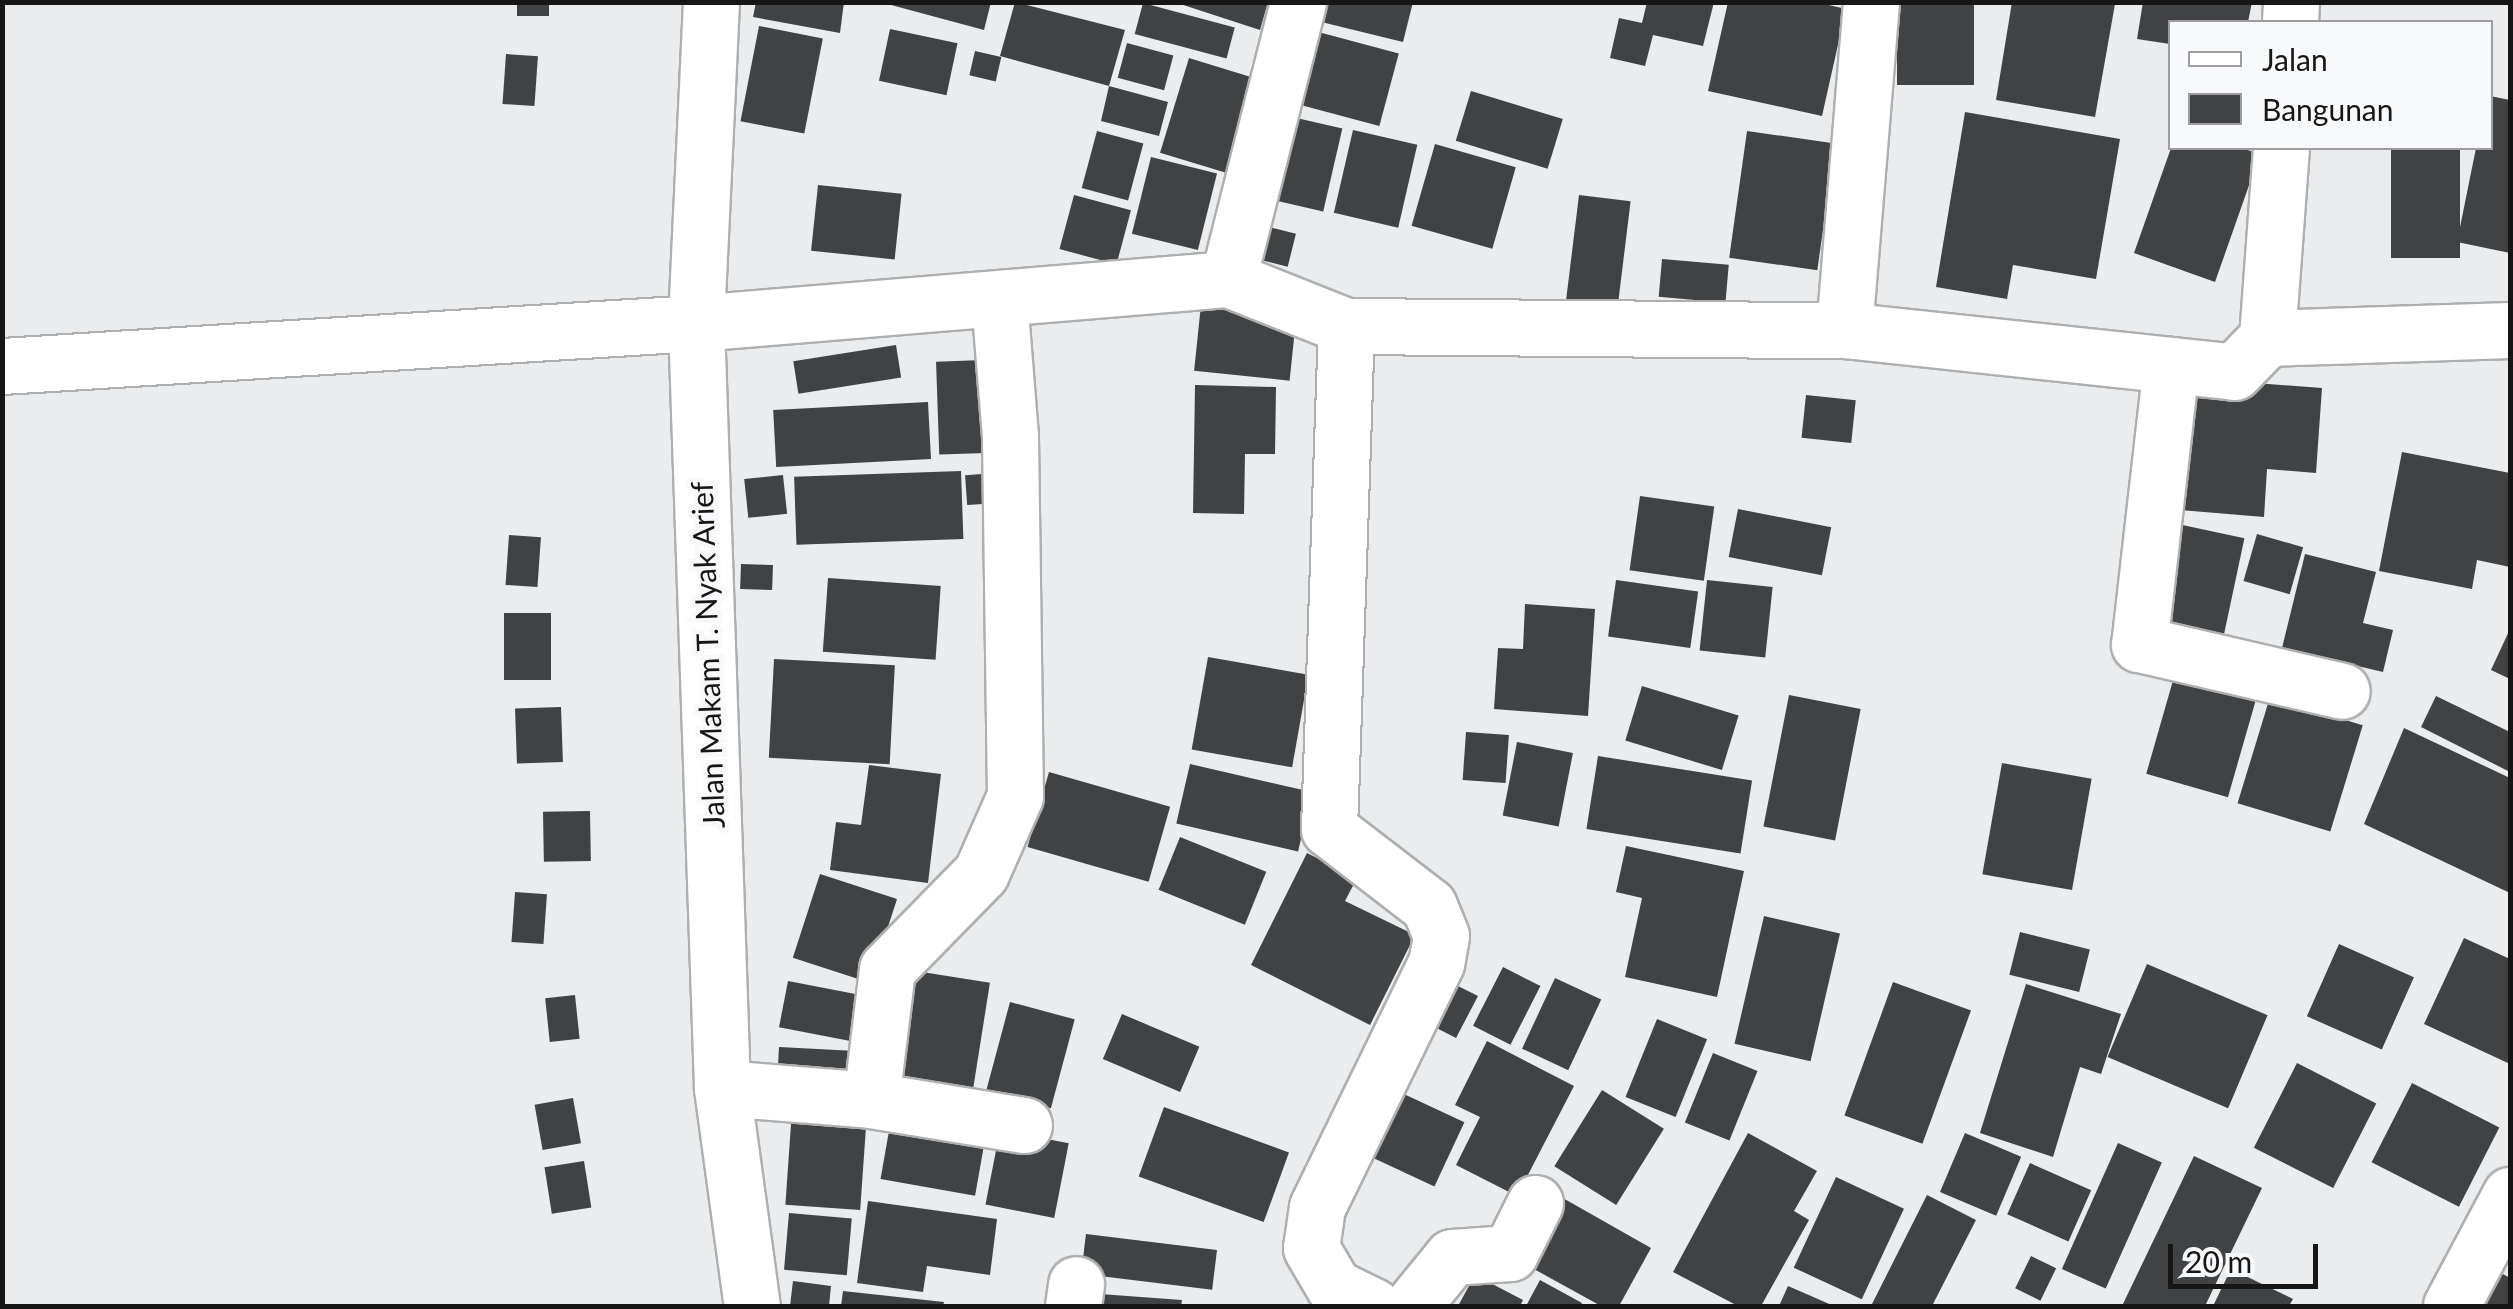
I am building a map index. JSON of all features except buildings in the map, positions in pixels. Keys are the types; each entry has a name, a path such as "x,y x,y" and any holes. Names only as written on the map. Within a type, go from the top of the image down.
{"street":[{"name":"Jalan Makam T. Nyak Arief","path":"712,2 696,323 722,1088 752,1306"},
{"path":"1228,279 1298,2"},
{"path":"1844,330 1870,2"},
{"path":"2,366 696,323 1228,279 1346,326 1844,330 2234,372 2268,338 2281,150"},
{"path":"871,1100 887,970 981,874 1015,796 1010,436 999,298"},
{"path":"1346,326 1329,829 1428,906 1441,936 1436,962 1317,1207 1311,1248 1334,1287 1372,1306"},
{"path":"2268,338 2510,330"},
{"path":"2172,365 2139,644 2342,692"},
{"path":"722,1088 871,1100 1024,1125"},
{"path":"2451,1306 2510,1195"},
{"path":"1412,1306 1452,1258 1510,1254 1536,1203"}]}
